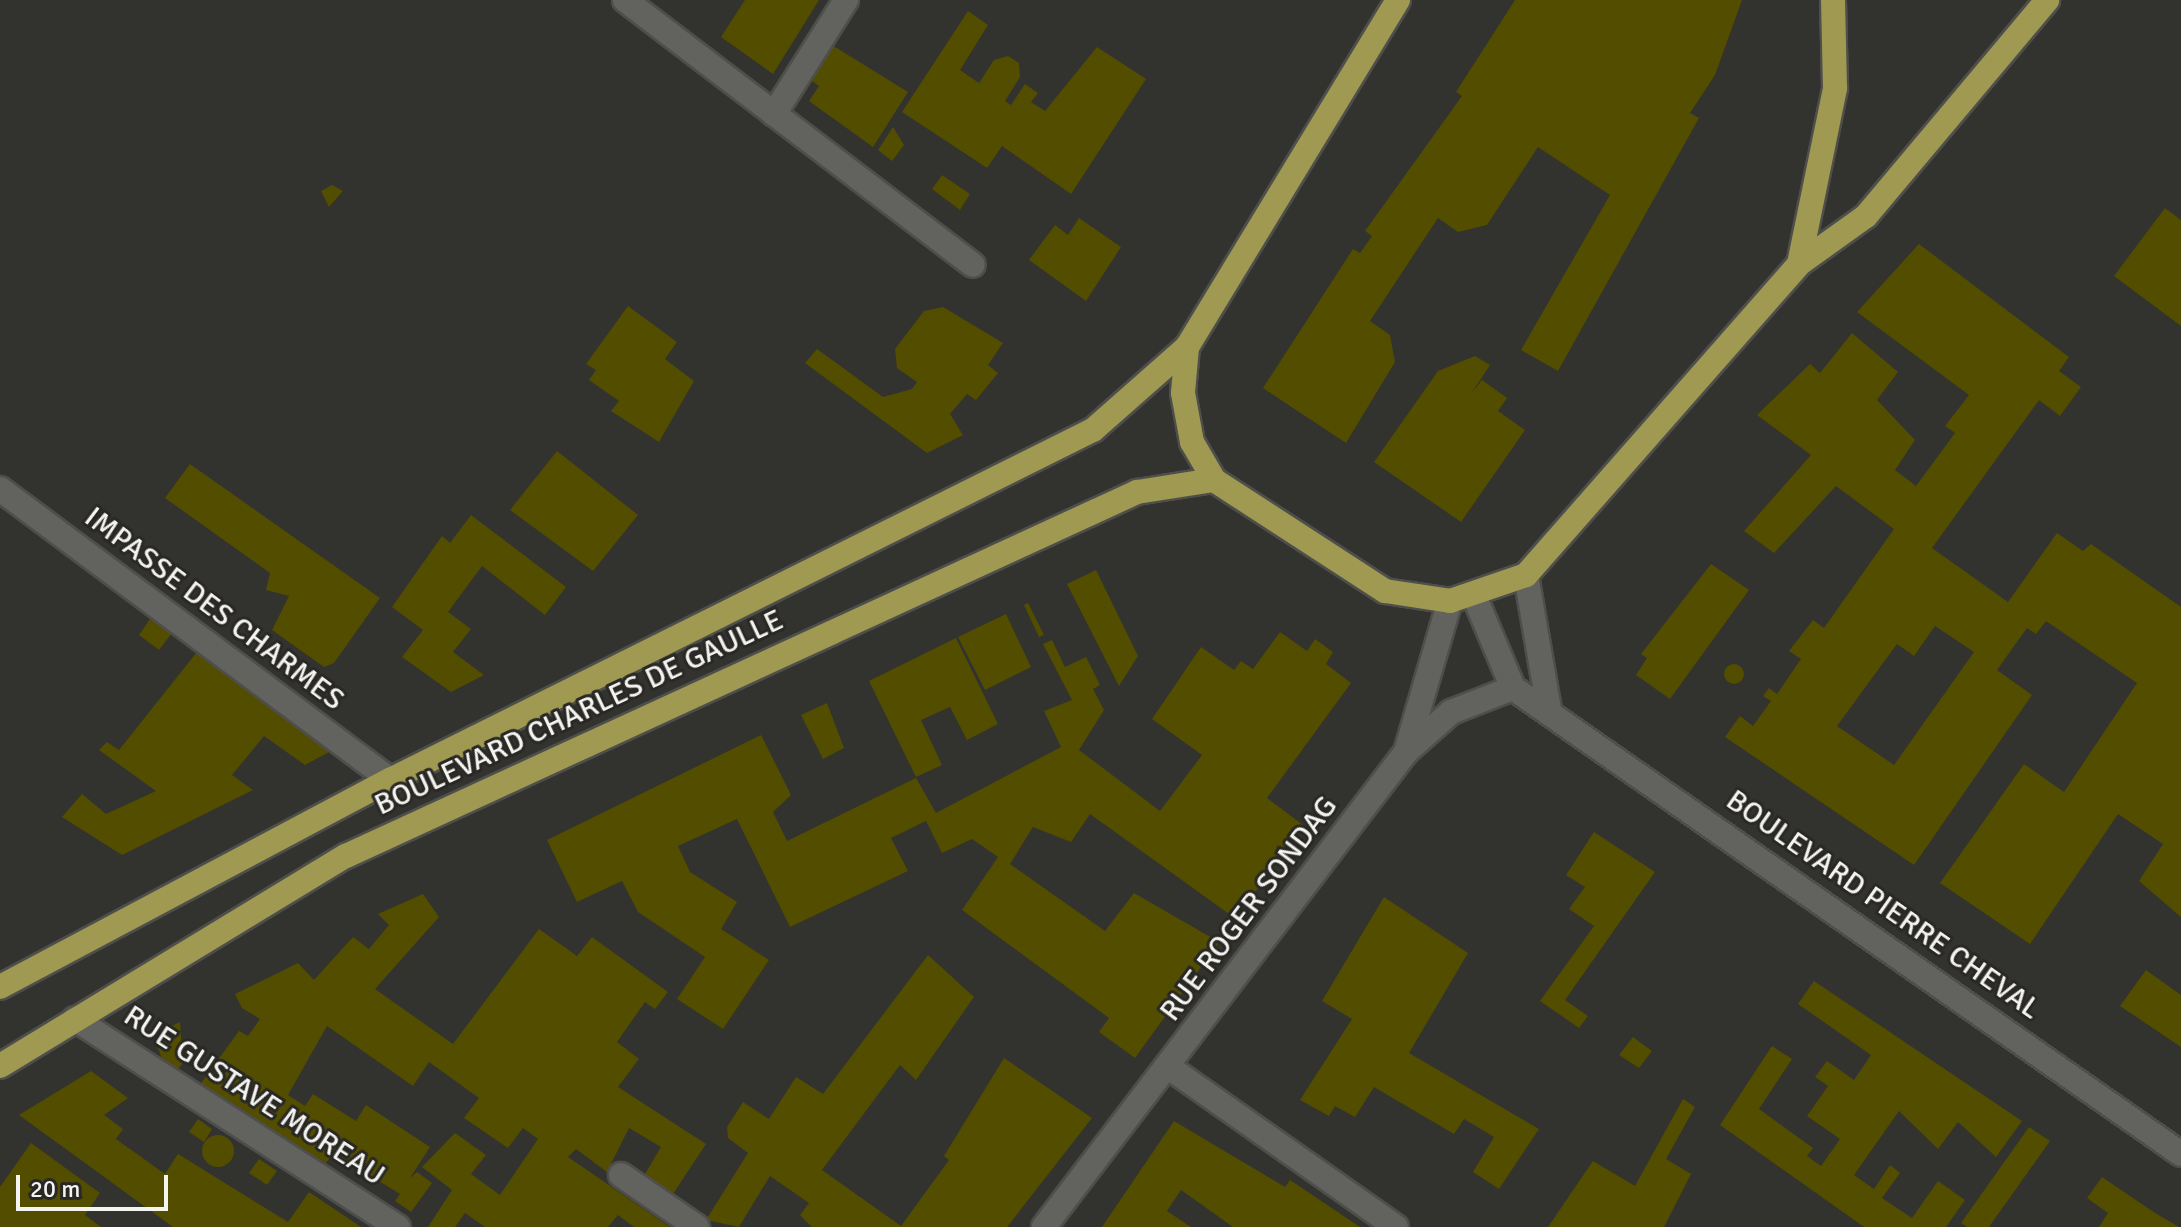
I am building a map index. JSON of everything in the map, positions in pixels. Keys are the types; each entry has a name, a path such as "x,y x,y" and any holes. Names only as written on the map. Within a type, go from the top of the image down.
{"main road":[{"path":"1398,0 1187,347 1183,393 1192,442 1214,480 1385,591 1450,601 1475,598 1526,575 1799,264 1866,216 2047,0"},
{"path":"1799,264 1835,88 1833,0"},
{"name":"BOULEVARD CHARLES DE GAULLE","path":"0,987 390,780 1093,430 1187,347"},
{"name":"BOULEVARD CHARLES DE GAULLE","path":"0,1066 346,856 1137,492 1214,480"}],"street":[{"path":"625,0 652,8 774,114 973,265"},
{"path":"774,114 846,0"},
{"name":"IMPASSE DES CHARMES","path":"0,489 390,780"},
{"path":"1526,575 1549,709"},
{"path":"1406,752 1451,712 1513,688 1475,598"},
{"name":"RUE ROGER SONDAG","path":"1044,1227 1170,1068 1406,752 1450,601"},
{"name":"BOULEVARD PIERRE CHEVAL","path":"1513,688 1549,709 2181,1154"},
{"name":"RUE GUSTAVE MOREAU","path":"75,1019 398,1227"},
{"path":"1170,1068 1396,1227"},
{"path":"621,1175 697,1227"}],"building":[{"path":"745,0 819,0 773,74 721,37"},
{"path":"1515,0 1742,0 1715,75 1690,113 1699,118 1558,371 1521,350 1610,195 1538,147 1487,225 1458,232 1438,218 1370,321 1390,335 1395,362 1346,443 1263,388 1353,249 1360,253 1372,236 1365,231 1462,96 1456,92"},
{"path":"968,11 988,25 960,70 979,83 994,60 1008,56 1019,63 1020,77 1005,101 1011,105 1025,84 1038,93 1031,102 1045,111 1097,47 1146,79 1071,194 1002,146 987,168 902,112"},
{"path":"827,42 908,92 873,147 809,101 819,86 805,76"},
{"path":"893,127 904,145 892,161 878,150"},
{"path":"942,175 970,194 960,210 932,189"},
{"path":"332,185 343,191 329,207 321,191"},
{"path":"2165,208 2181,220 2181,326 2114,276"},
{"path":"1079,218 1121,247 1086,301 1029,260 1055,225 1068,235"},
{"path":"1919,244 2069,357 2059,371 2081,387 2060,416 2039,400 1932,548 2008,602 2057,533 2083,551 2091,544 2181,607 2181,917 2139,881 2163,844 2118,814 2030,944 1940,883 2024,764 2064,792 2137,683 2046,621 2036,634 2027,628 1997,670 2032,695 1914,865 1725,737 1740,716 1753,726 1771,701 1763,696 1769,688 1777,694 1801,659 1789,651 1813,620 1824,628 1894,529 1836,486 1774,553 1744,531 1811,455 1757,415 1810,364 1820,373 1852,333 1898,372 1877,400 1915,440 1895,470 1916,486 1955,433 1945,426 1969,395 1857,312","holes":["1935,626 1974,652 1894,765 1837,726 1897,644 1914,656"]},
{"path":"628,306 677,342 665,359 694,381 659,442 611,411 619,401 589,380 596,370 586,364"},
{"path":"943,307 1003,343 988,365 998,373 976,400 967,394 950,414 963,435 927,453 805,363 817,349 883,397 912,389 917,382 897,368 895,349 924,311"},
{"path":"1475,356 1490,365 1471,394 1482,380 1507,398 1498,411 1525,430 1461,522 1374,462 1438,371"},
{"path":"557,451 638,515 593,571 510,510"},
{"path":"190,464 380,598 334,663 324,667 272,630 289,596 266,590 270,573 165,498"},
{"path":"471,515 566,587 545,615 482,566 448,612 471,629 453,652 484,675 451,692 402,657 423,630 392,607 442,536 450,543"},
{"path":"1711,564 1749,590 1670,699 1636,675 1647,658 1641,654"},
{"path":"1096,570 1138,656 1119,686 1067,584"},
{"path":"1028,603 1044,635 1039,637 1024,605"},
{"path":"1006,614 1031,667 985,690 958,637"},
{"path":"150,619 172,633 159,650 139,635"},
{"path":"1280,632 1307,651 1315,639 1333,652 1326,664 1351,683 1267,798 1303,825 1236,919 1090,814 1071,842 1033,827 1010,864 1105,931 1134,893 1219,942 1135,1058 1099,1032 1109,1018 962,910 998,857 972,839 942,853 926,821 891,838 908,871 790,927 737,819 678,846 690,872 737,902 721,929 769,960 723,1029 677,999 705,957 638,912 622,881 577,902 547,840 761,735 791,795 773,812 787,841 916,778 936,813 1061,747 1044,711 1072,700 1043,644 1052,640 1065,667 1086,657 1100,685 1093,689 1104,710 1079,750 1160,811 1202,755 1152,719 1201,647 1234,670 1241,661 1253,669"},
{"path":"956,638 998,724 967,740 950,707 921,720 942,765 916,777 869,681"},
{"path":"197,652 331,751 305,765 264,736 232,775 253,790 122,855 62,817 82,794 106,814 156,791 99,750 107,742 119,750"},
{"path":"1734,664 1741,667 1744,674 1741,681 1734,684 1727,681 1724,674 1727,667"},
{"path":"827,703 844,748 823,759 801,715"},
{"path":"1594,832 1655,872 1565,1000 1588,1016 1579,1028 1540,1001 1594,926 1569,909 1585,887 1566,875"},
{"path":"423,894 439,917 375,989 453,1044 539,929 577,956 592,937 668,992 655,1009 645,1002 617,1042 639,1059 618,1087 706,1144 671,1197 642,1179 661,1147 629,1128 607,1172 576,1149 568,1157 670,1227 634,1227 618,1215 608,1227 485,1227 465,1213 455,1227 428,1227 452,1190 422,1167 455,1133 486,1155 471,1174 500,1195 538,1139 523,1128 508,1148 464,1118 479,1098 429,1062 413,1086 327,1026 288,1095 305,1106 313,1094 356,1121 366,1105 430,1147 410,1178 417,1172 432,1183 411,1212 395,1201 400,1194 333,1153 326,1163 199,1086 239,1031 248,1036 260,1019 242,1008 235,994 298,963 314,980 353,937 369,949 389,925 378,914"},
{"path":"1384,897 1468,953 1409,1053 1539,1129 1499,1189 1473,1172 1494,1137 1464,1119 1454,1134 1374,1087 1355,1117 1335,1106 1329,1116 1300,1100 1352,1019 1322,1001"},
{"path":"928,955 974,997 916,1080 900,1065 822,1170 901,1226 949,1160 944,1156 1004,1058 1092,1118 1007,1227 812,1227 800,1215 809,1203 770,1176 739,1227 706,1220 748,1153 728,1138 727,1127 743,1102 769,1119 796,1077 823,1094"},
{"path":"2146,970 2181,995 2181,1047 2120,1006"},
{"path":"1814,981 2022,1121 1996,1157 1958,1122 1938,1149 1899,1111 1854,1175 1874,1189 1890,1165 1900,1173 1882,1198 1912,1218 1938,1181 1965,1200 1946,1227 1864,1227 1720,1125 1772,1046 1792,1059 1759,1109 1813,1148 1807,1156 1821,1166 1840,1139 1807,1116 1828,1086 1815,1077 1827,1061 1854,1080 1871,1055 1798,1004"},
{"path":"180,1022 183,1063 176,1072 164,1064 153,1035"},
{"path":"1633,1037 1652,1051 1639,1068 1619,1055"},
{"path":"91,1071 128,1098 104,1115 123,1129 116,1139 165,1174 178,1154 288,1222 309,1192 361,1227 173,1227 19,1115"},
{"path":"1683,1099 1695,1107 1666,1159 1691,1174 1664,1227 1548,1227 1593,1161 1635,1186"},
{"path":"198,1119 212,1129 204,1142 189,1132"},
{"path":"1174,1121 1285,1187 1290,1180 1360,1227 1233,1227 1181,1190 1167,1211 1191,1227 1102,1227"},
{"path":"2029,1127 2050,1141 1989,1227 1967,1227 1961,1223"},
{"path":"218,1135 229,1140 234,1151 229,1162 218,1167 207,1162 202,1151 207,1140"},
{"path":"31,1143 100,1193 85,1215 101,1227 0,1227 0,1187"},
{"path":"259,1159 277,1171 267,1185 249,1173"},
{"path":"2102,1177 2179,1227 2099,1227 2108,1213 2087,1198"}]}
